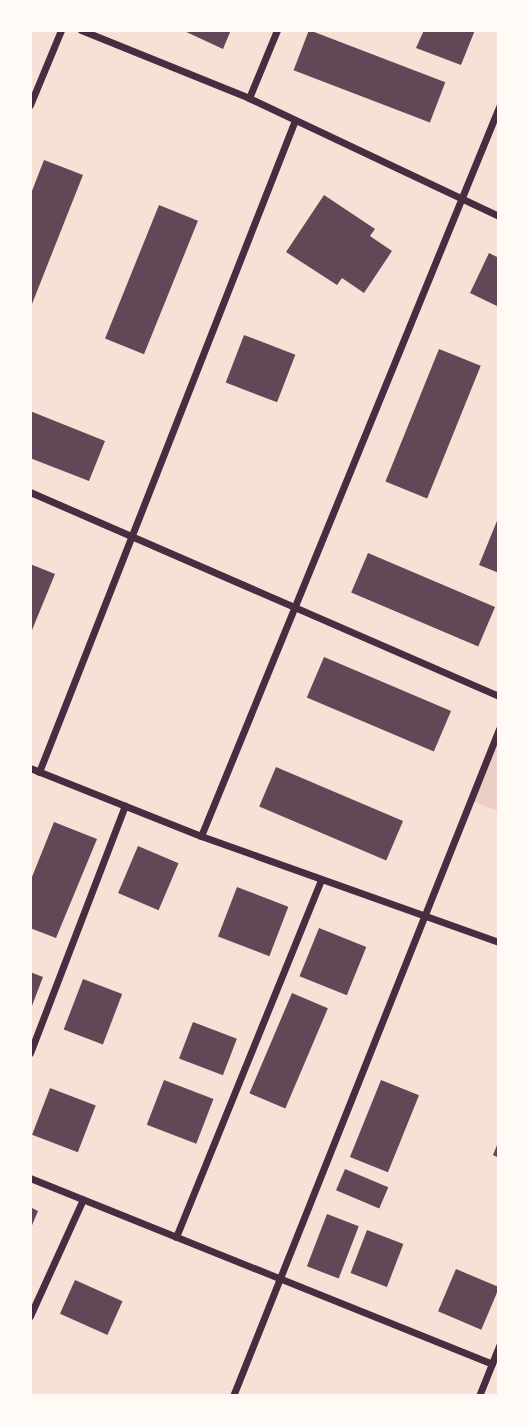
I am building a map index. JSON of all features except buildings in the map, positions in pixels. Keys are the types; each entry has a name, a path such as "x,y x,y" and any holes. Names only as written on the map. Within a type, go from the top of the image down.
{"street":[{"path":"30,105 61,30"},
{"path":"81,30 249,98 499,215"},
{"path":"249,98 277,30"},
{"path":"201,836 499,107"},
{"path":"39,772 295,120"},
{"path":"30,492 499,696"},
{"path":"233,1396 426,918 499,729"},
{"path":"30,768 201,836 499,942"},
{"path":"30,1053 125,806"},
{"path":"176,1237 321,880"},
{"path":"30,1178 492,1364"},
{"path":"30,1316 83,1199"},
{"path":"479,1396 499,1346"}],"shaded area":[{"path":"499,729 499,811 471,801"}]}
